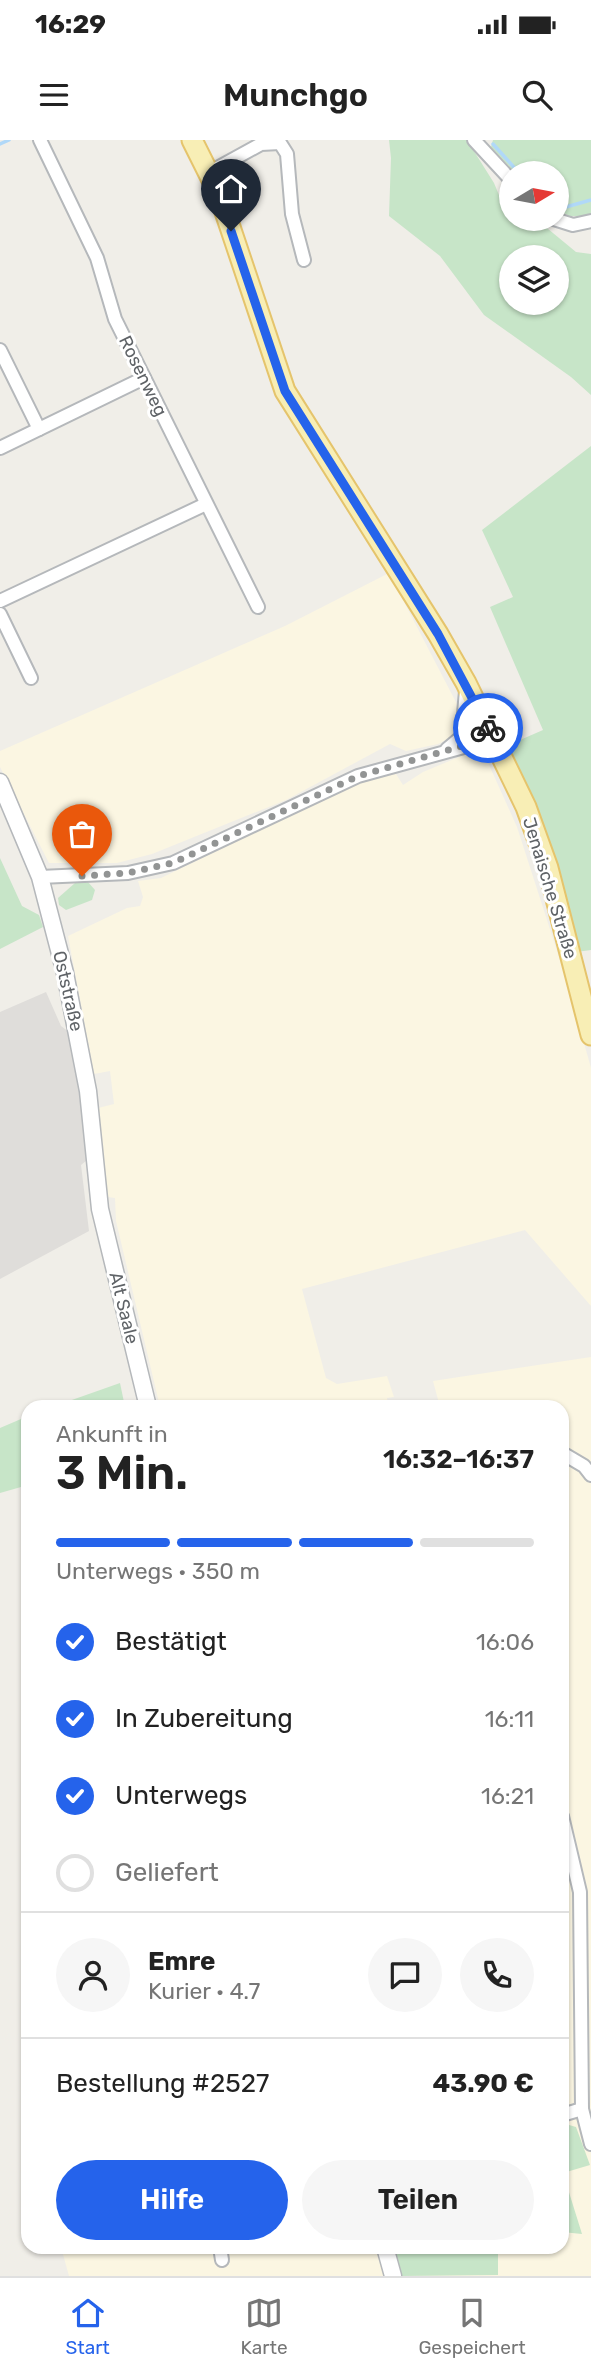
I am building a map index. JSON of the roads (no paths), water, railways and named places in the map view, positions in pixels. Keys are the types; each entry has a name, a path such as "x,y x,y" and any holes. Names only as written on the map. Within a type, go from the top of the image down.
{"main road":[{"name":"Jenaische Straße","path":"192,140 210,172 285,391 466,683 538,839 591,1035"}],"street":[{"name":"Rosenweg","path":"40,140 97,258 115,319 258,607"},
{"path":"474,140 499,167"},
{"path":"210,172 261,144 280,143 287,154 292,214 304,260"},
{"path":"569,224 591,221"},
{"path":"0,350 39,429"},
{"path":"0,448 144,378"},
{"path":"0,601 206,504"},
{"path":"0,614 31,678"},
{"path":"462,735 466,683"},
{"path":"444,752 462,735 489,730"},
{"path":"40,877 128,873 166,865 358,776 480,741 489,730"},
{"name":"Oststraße","path":"0,782 40,877 79,1040 100,1209"},
{"name":"Alt Saale","path":"100,1209 146,1400"},
{"path":"569,1457 584,1466 591,1475"},
{"path":"569,1846 580,1892 582,2109 591,2144"},
{"path":"569,2113 582,2109"},
{"path":"387,2254 393,2276"}],"waterway":[{"path":"0,144 9,140"},
{"path":"493,144 508,161"},
{"path":"569,206 591,200"}]}
